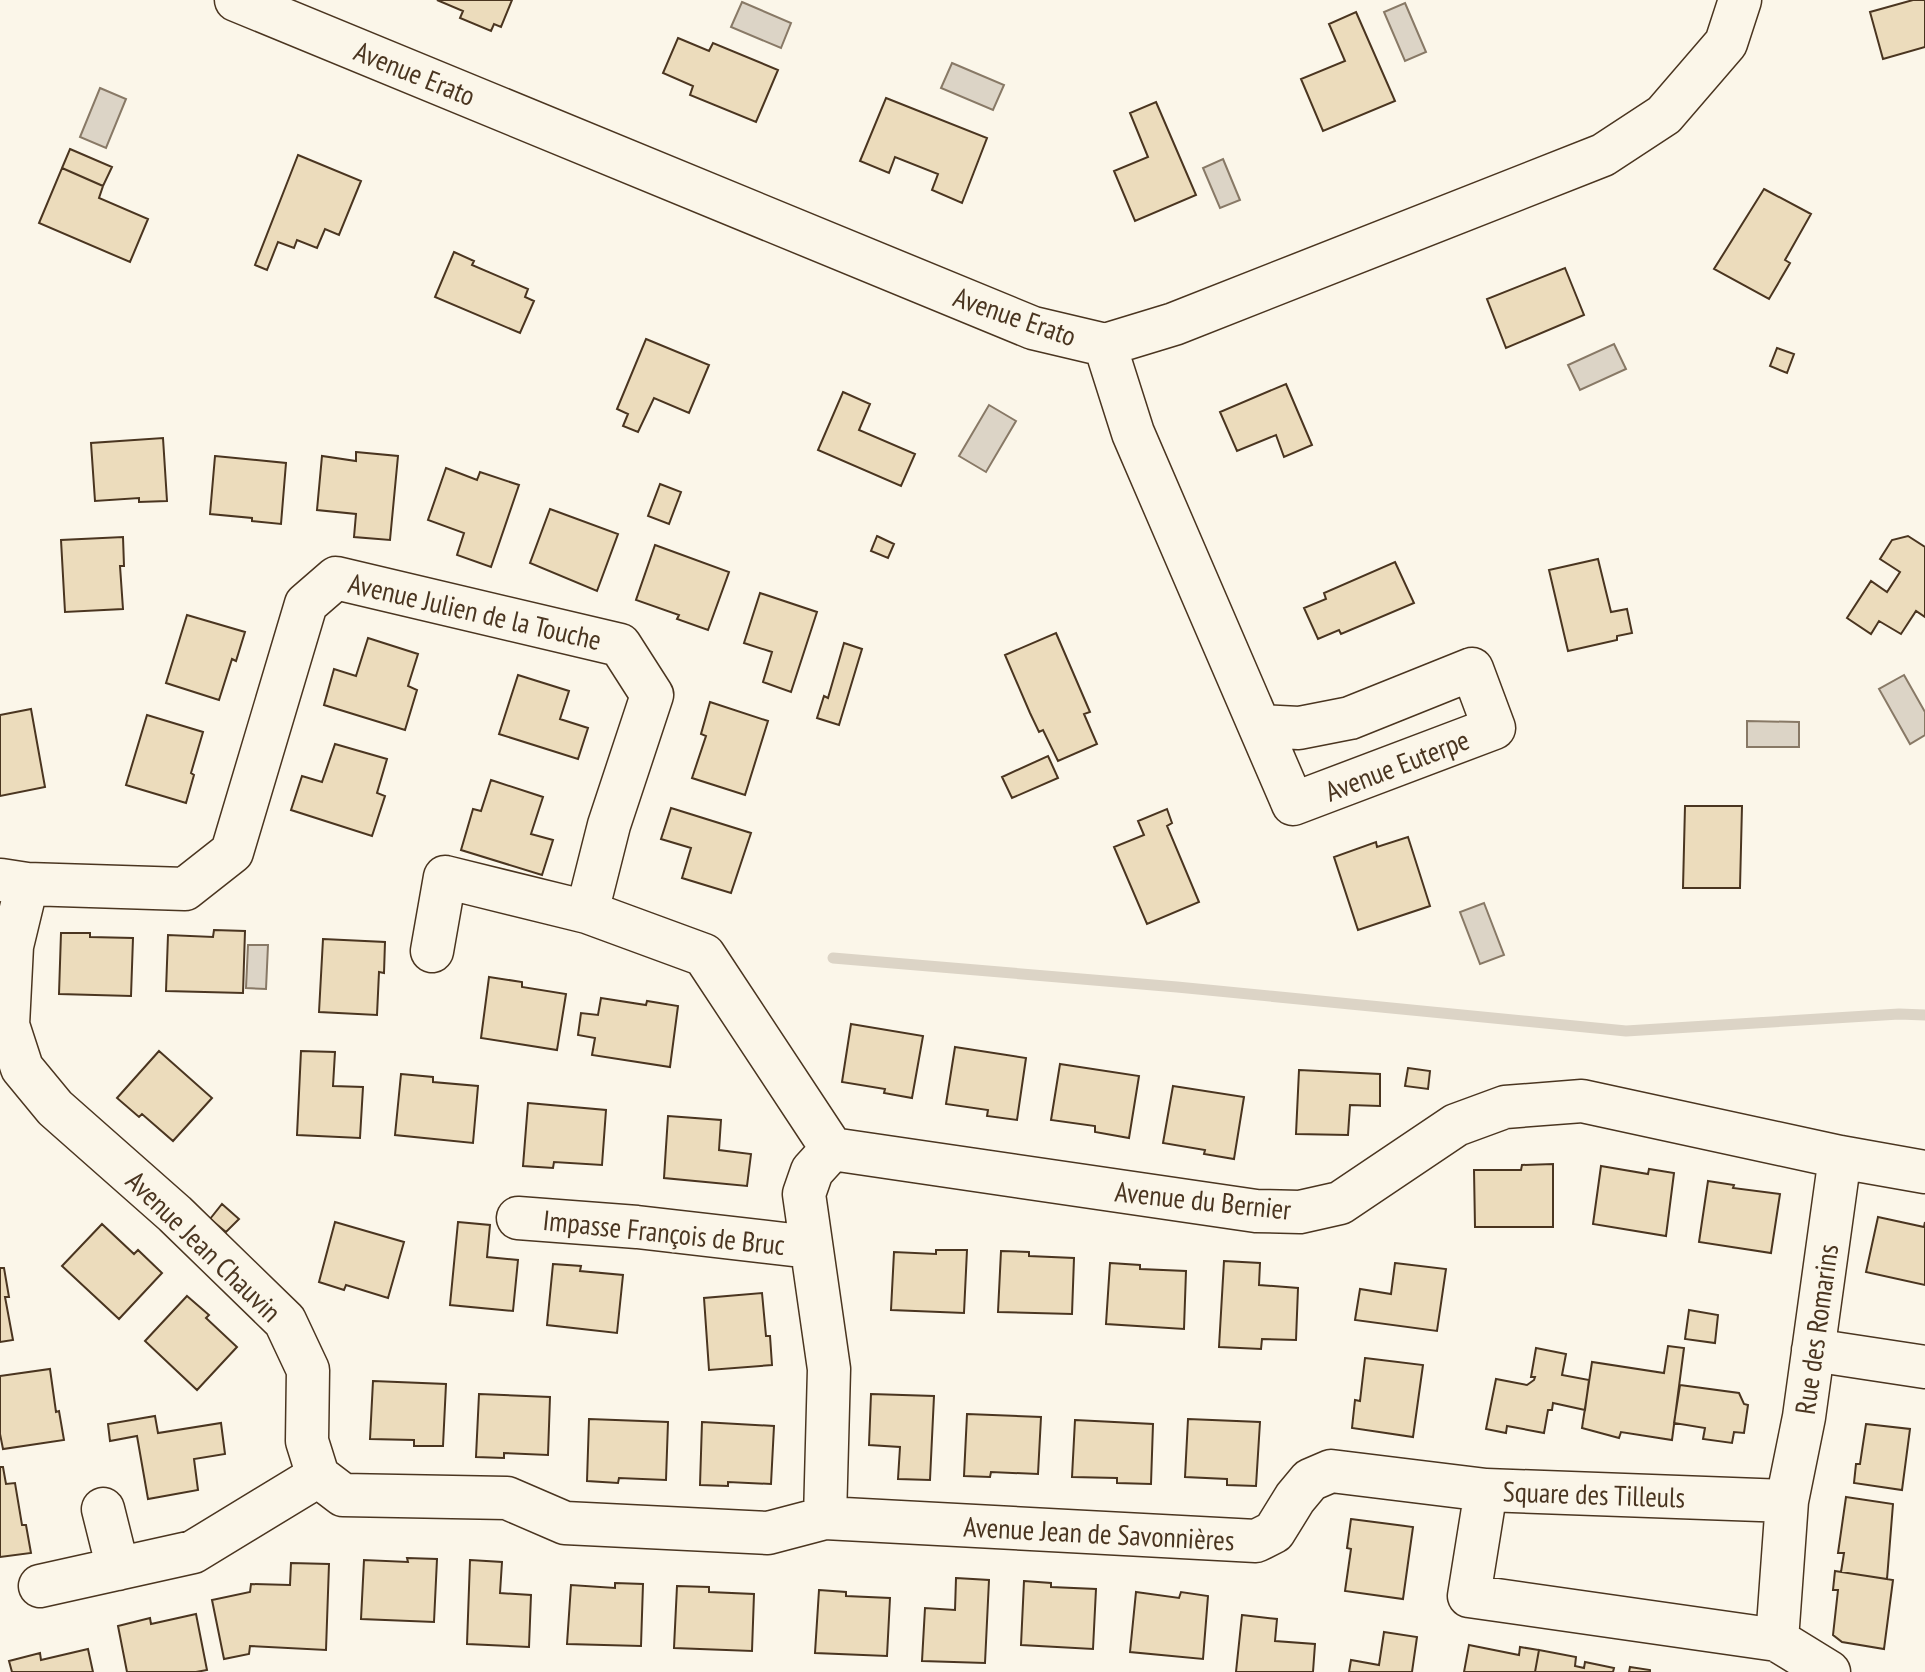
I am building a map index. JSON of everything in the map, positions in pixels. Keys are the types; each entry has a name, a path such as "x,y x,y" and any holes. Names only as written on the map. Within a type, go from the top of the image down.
{"street":[{"name":"Avenue Erato","path":"236,0 1033,328 1105,345 1174,324 1603,155 1664,115 1726,43 1740,0"},
{"name":"Avenue Euterpe","path":"1105,345 1133,433 1293,804 1494,728 1472,669 1350,718 1299,728 1260,726"},
{"name":"Avenue Julien de la Touche","path":"13,882 185,889 232,852 306,604 336,578 620,645 652,695 609,825 587,912"},
{"path":"40,1586 193,1552 318,1476 343,1495 507,1498 565,1523 768,1533 825,1518 829,1369 804,1194 812,1171 832,1149 704,955 587,912 445,877 432,951"},
{"name":"Avenue Jean Chauvin","path":"13,882 8,1025 22,1068 55,1108 175,1214 285,1321 308,1370 307,1441 318,1476"},
{"name":"Avenue du Bernier","path":"832,1149 1256,1211 1300,1212 1340,1203 1456,1125 1505,1107 1582,1101 1840,1157 1925,1172"},
{"name":"Rue des Romarins","path":"1787,1501 1813,1350 1840,1157"},
{"name":"Impasse François de Bruc","path":"518,1218 637,1227 810,1247"},
{"path":"1813,1350 1925,1367"},
{"name":"Avenue Jean de Savonnières","path":"825,1518 1256,1541 1274,1532 1310,1480 1331,1471 1486,1490"},
{"name":"Square des Tilleuls","path":"1777,1640 1469,1596 1486,1490 1787,1501"},
{"path":"1787,1501 1777,1640 1829,1672"},
{"path":"103,1509 118,1569"}],"shaded area":[{"path":"742,2 791,23 781,48 731,27"},
{"path":"1405,3 1426,52 1405,61 1384,12"},
{"path":"952,63 1004,85 993,110 941,88"},
{"path":"100,88 126,99 106,148 80,137"},
{"path":"1223,159 1240,200 1220,208 1203,168"},
{"path":"1614,344 1626,369 1580,390 1568,365"},
{"path":"989,405 1016,421 986,472 959,456"},
{"path":"1904,675 1925,712 1925,735 1910,744 1879,689"},
{"path":"1747,721 1799,722 1799,747 1747,747"},
{"path":"1484,903 1504,955 1480,964 1460,912"},
{"path":"248,945 268,945 266,989 246,988"}],"building":[{"path":"437,0 512,0 501,27 494,24 491,31 460,18 463,11"},
{"path":"1913,0 1925,0 1925,47 1883,59 1870,12"},
{"path":"1356,12 1395,101 1323,131 1301,79 1345,61 1329,24"},
{"path":"678,38 709,51 713,43 778,70 756,122 690,95 693,86 663,73"},
{"path":"886,98 987,138 962,203 932,190 938,174 895,157 889,173 860,161"},
{"path":"1156,102 1196,195 1135,221 1114,171 1148,157 1130,113"},
{"path":"70,149 112,167 103,186 62,168"},
{"path":"298,155 361,181 339,235 325,229 317,248 297,240 294,248 278,242 267,270 255,265"},
{"path":"62,168 103,186 99,198 148,219 130,262 39,223"},
{"path":"1764,189 1811,214 1785,260 1790,263 1769,299 1714,269"},
{"path":"454,252 474,261 472,265 528,289 525,297 534,301 520,333 435,297"},
{"path":"1565,268 1584,315 1506,348 1487,299"},
{"path":"646,339 709,365 689,413 654,398 638,432 623,426 628,414 617,409"},
{"path":"1777,348 1794,354 1787,373 1770,366"},
{"path":"1286,384 1312,445 1284,457 1276,435 1237,451 1220,412"},
{"path":"843,392 870,404 859,430 915,454 901,486 818,450"},
{"path":"163,438 167,501 139,502 139,498 95,501 91,443"},
{"path":"356,452 398,456 390,540 354,537 356,514 317,510 322,456 356,461"},
{"path":"215,456 286,463 281,524 210,514"},
{"path":"446,468 477,480 480,472 519,485 491,567 457,555 464,533 428,520"},
{"path":"660,484 681,492 669,524 648,516"},
{"path":"550,509 618,534 597,591 530,563"},
{"path":"877,536 894,544 888,558 871,551"},
{"path":"1908,536 1925,547 1925,617 1916,611 1901,634 1879,621 1871,634 1847,618 1871,581 1887,592 1900,572 1880,559 1892,540"},
{"path":"123,537 124,566 120,566 123,609 65,612 61,540"},
{"path":"655,545 729,572 708,630 677,619 679,615 636,600"},
{"path":"1598,559 1611,612 1627,609 1632,633 1617,636 1617,640 1568,651 1549,570"},
{"path":"1395,562 1414,603 1341,634 1339,630 1318,639 1304,608 1326,599 1324,593"},
{"path":"760,593 817,612 791,692 763,682 772,652 744,643"},
{"path":"187,615 245,632 236,661 232,659 219,700 166,683"},
{"path":"1056,633 1090,712 1084,714 1097,744 1058,761 1043,730 1039,732 1005,655"},
{"path":"368,638 418,654 408,686 417,690 405,730 324,705 334,669 356,676"},
{"path":"844,643 862,649 839,725 817,718 824,696 828,698"},
{"path":"518,675 569,691 560,719 588,728 578,759 499,734"},
{"path":"710,702 768,721 745,795 692,778 706,736 701,734"},
{"path":"31,709 45,787 0,796 0,715"},
{"path":"147,715 203,732 186,803 126,785"},
{"path":"335,744 387,759 377,793 385,796 372,836 291,810 302,776 322,782"},
{"path":"1048,756 1058,778 1012,798 1002,777"},
{"path":"491,780 543,797 531,834 553,840 542,875 461,850 473,809 481,811"},
{"path":"1685,806 1742,806 1740,888 1683,888"},
{"path":"671,808 751,833 731,893 682,878 691,848 661,839"},
{"path":"1167,809 1172,823 1167,826 1199,902 1147,924 1114,847 1144,835 1138,821"},
{"path":"1408,837 1430,906 1358,930 1334,857 1376,842 1377,847"},
{"path":"214,930 245,931 243,993 166,991 168,935 213,937"},
{"path":"61,933 133,938 131,996 59,994"},
{"path":"323,939 385,942 384,973 379,972 377,1015 319,1012"},
{"path":"489,977 522,982 522,987 566,994 557,1050 481,1038"},
{"path":"601,998 678,1006 670,1067 592,1055 595,1038 578,1035 581,1013 598,1015"},
{"path":"851,1024 923,1036 912,1098 884,1093 885,1089 842,1082"},
{"path":"955,1047 1026,1058 1017,1120 987,1116 988,1110 946,1104"},
{"path":"159,1051 212,1098 173,1141 142,1114 139,1117 117,1098"},
{"path":"301,1051 335,1052 333,1086 363,1087 360,1138 297,1135"},
{"path":"1060,1064 1139,1076 1129,1138 1095,1132 1095,1126 1051,1120"},
{"path":"1408,1068 1430,1071 1428,1089 1405,1086"},
{"path":"1299,1070 1380,1074 1380,1106 1350,1105 1348,1135 1296,1134"},
{"path":"401,1074 433,1077 433,1082 478,1086 473,1143 395,1135"},
{"path":"1173,1086 1244,1097 1234,1159 1204,1154 1205,1150 1163,1143"},
{"path":"528,1103 606,1110 602,1165 554,1162 553,1168 523,1166"},
{"path":"668,1116 721,1120 719,1150 751,1154 747,1186 664,1178"},
{"path":"1553,1164 1553,1227 1475,1227 1474,1170 1521,1170 1522,1165"},
{"path":"1601,1166 1648,1174 1649,1169 1674,1173 1666,1236 1593,1224"},
{"path":"1708,1181 1734,1185 1733,1188 1780,1194 1771,1253 1699,1242"},
{"path":"222,1204 239,1219 226,1232 210,1219"},
{"path":"1878,1217 1924,1227 1925,1222 1925,1285 1866,1272"},
{"path":"335,1222 404,1242 388,1298 346,1285 344,1290 319,1282"},
{"path":"458,1222 490,1225 487,1257 518,1260 513,1311 450,1305"},
{"path":"102,1224 134,1254 138,1250 162,1273 119,1319 62,1266"},
{"path":"936,1250 967,1250 964,1313 891,1310 894,1252 936,1254"},
{"path":"1001,1251 1074,1258 1072,1314 998,1312"},
{"path":"1224,1261 1260,1263 1259,1285 1298,1288 1296,1340 1262,1339 1261,1349 1219,1347"},
{"path":"1110,1263 1140,1265 1140,1269 1186,1271 1184,1329 1106,1324"},
{"path":"1395,1263 1446,1269 1437,1331 1355,1320 1360,1289 1391,1294"},
{"path":"553,1264 581,1266 580,1271 623,1275 617,1333 547,1325"},
{"path":"0,1268 4,1268 9,1297 5,1297 13,1340 0,1342"},
{"path":"762,1293 772,1365 709,1370 704,1298"},
{"path":"187,1296 209,1315 206,1318 237,1347 197,1390 145,1341"},
{"path":"1689,1310 1718,1315 1715,1343 1685,1339"},
{"path":"1668,1346 1684,1348 1672,1440 1621,1432 1619,1438 1582,1428 1592,1362 1664,1373"},
{"path":"1536,1348 1566,1354 1562,1375 1589,1380 1585,1410 1553,1403 1552,1410 1548,1410 1544,1433 1507,1426 1506,1433 1486,1429 1496,1379 1527,1385 1534,1380 1535,1377 1531,1377"},
{"path":"1365,1358 1423,1365 1413,1437 1352,1428 1355,1400 1360,1401"},
{"path":"50,1369 56,1412 59,1411 64,1440 3,1449 0,1376"},
{"path":"373,1381 446,1384 443,1446 414,1446 414,1440 370,1439"},
{"path":"1680,1385 1739,1393 1744,1404 1748,1405 1744,1433 1734,1432 1732,1443 1703,1439 1705,1428 1674,1423"},
{"path":"479,1394 550,1397 548,1455 504,1453 504,1458 476,1457"},
{"path":"871,1394 934,1396 930,1480 898,1479 900,1447 869,1445"},
{"path":"967,1414 1041,1417 1038,1474 991,1472 990,1477 964,1476"},
{"path":"155,1416 158,1433 221,1423 225,1454 194,1459 198,1490 148,1499 137,1436 110,1441 108,1424"},
{"path":"589,1419 668,1422 666,1480 619,1478 618,1483 587,1481"},
{"path":"1188,1419 1260,1422 1256,1486 1227,1485 1227,1479 1185,1477"},
{"path":"1075,1420 1153,1424 1151,1484 1117,1483 1117,1478 1072,1477"},
{"path":"702,1422 774,1426 771,1484 728,1482 728,1486 700,1485"},
{"path":"1866,1424 1910,1429 1902,1490 1854,1483"},
{"path":"0,1467 3,1467 6,1484 15,1483 22,1525 26,1525 31,1553 0,1557"},
{"path":"1846,1497 1893,1504 1887,1579 1841,1572 1844,1553 1838,1553"},
{"path":"1351,1519 1413,1527 1403,1599 1345,1591 1351,1549 1347,1548"},
{"path":"407,1558 437,1559 434,1622 361,1619 364,1560 408,1562"},
{"path":"470,1560 502,1562 500,1593 531,1595 529,1647 467,1644"},
{"path":"291,1563 329,1564 326,1650 250,1646 249,1654 224,1659 212,1600 250,1592 251,1584 290,1585"},
{"path":"1835,1571 1893,1580 1884,1649 1842,1642 1833,1635 1838,1590 1833,1590"},
{"path":"956,1578 989,1580 985,1663 922,1661 925,1608 955,1610"},
{"path":"1024,1581 1051,1583 1051,1587 1096,1589 1093,1649 1021,1645"},
{"path":"615,1583 643,1584 641,1646 567,1644 571,1585 615,1588"},
{"path":"677,1586 709,1587 709,1592 754,1594 752,1651 674,1648"},
{"path":"819,1590 846,1592 846,1596 890,1598 887,1656 815,1653"},
{"path":"1136,1592 1179,1598 1181,1592 1208,1596 1203,1659 1130,1652"},
{"path":"196,1614 207,1670 127,1672 118,1626 150,1618 151,1624"},
{"path":"1242,1615 1277,1619 1275,1641 1315,1644 1313,1672 1236,1672"},
{"path":"1384,1632 1417,1637 1412,1672 1349,1672 1351,1660 1379,1665"},
{"path":"1469,1645 1519,1655 1520,1647 1539,1650 1535,1672 1464,1672"},
{"path":"88,1649 93,1672 12,1672 9,1661 40,1653 41,1660"},
{"path":"1539,1650 1576,1657 1575,1666 1584,1668 1585,1662 1614,1668 1613,1672 1535,1672"},
{"path":"1630,1667 1650,1670 1650,1672 1629,1672"}],"waterway":[{"path":"833,958 1177,987 1626,1031 1925,1015"}]}
